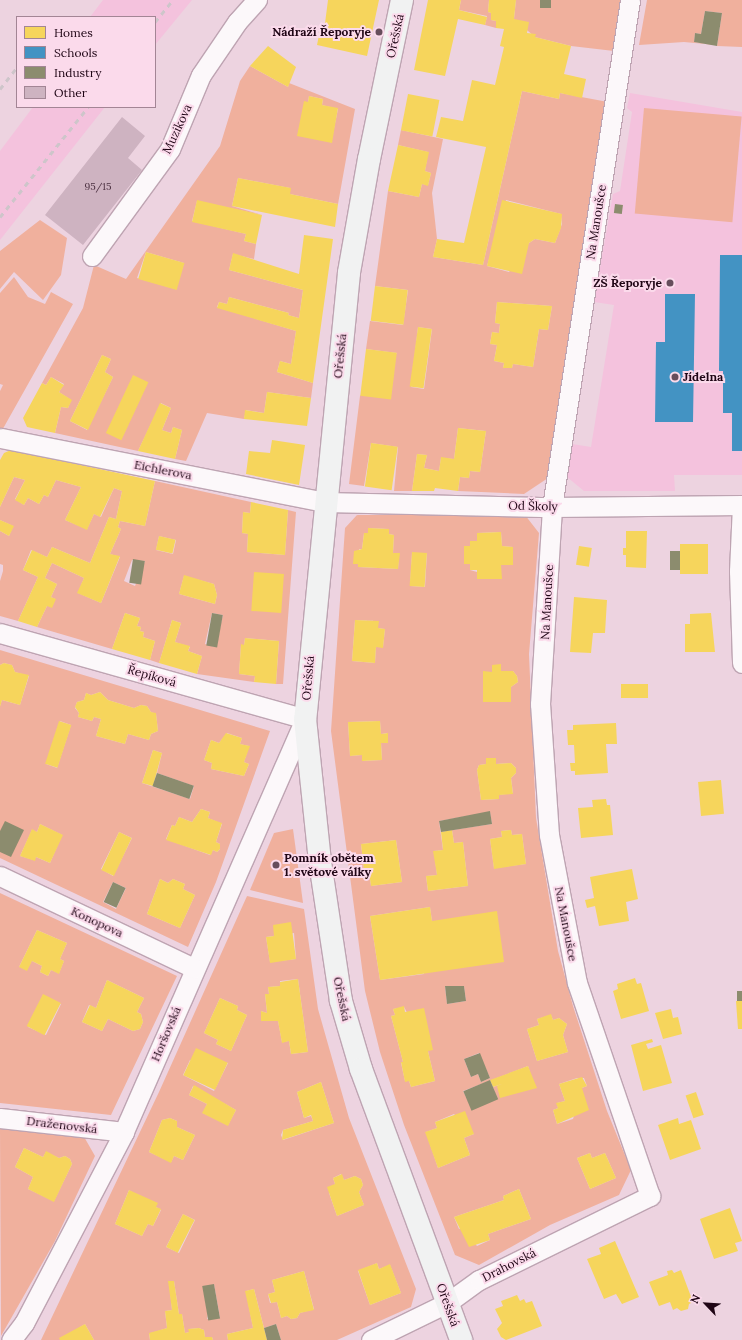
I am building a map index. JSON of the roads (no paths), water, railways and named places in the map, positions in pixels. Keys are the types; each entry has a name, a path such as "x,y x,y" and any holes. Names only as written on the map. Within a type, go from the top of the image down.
{"street":[{"name":"Muzikova","path":"92,256 170,149 201,75 237,22 257,0"},
{"name":"Ořešská","path":"402,0 369,159 349,273 325,502 305,719 320,862 340,1001 361,1069 461,1340"},
{"name":"Na Manoušce","path":"630,0 552,507 540,704 549,836 577,983 650,1196"},
{"name":"Eichlerova","path":"0,438 325,502"},
{"name":"Od Školy","path":"325,502 552,507 742,504"},
{"path":"742,504 739,571 742,663"},
{"name":"Řepíková","path":"0,633 305,719"},
{"name":"Horšovská","path":"11,1340 24,1323 124,1132 194,968 305,719"},
{"name":"Konopova","path":"0,876 194,968"},
{"name":"Draženovská","path":"0,1118 124,1132"},
{"name":"Drahovská","path":"371,1340 447,1303 479,1280 650,1196"}],"railway":[{"path":"156,21 173,0"},
{"path":"0,89 16,68"},
{"path":"0,217 87,108"}],"place":[{"name":"Nádraží Řeporyje","path":"379,32"},
{"name":"ZŠ Řeporyje","path":"670,283"},
{"name":"Jídelna","path":"675,377"},
{"name":"Pomník obětem 1. světové války","path":"276,865"}]}
